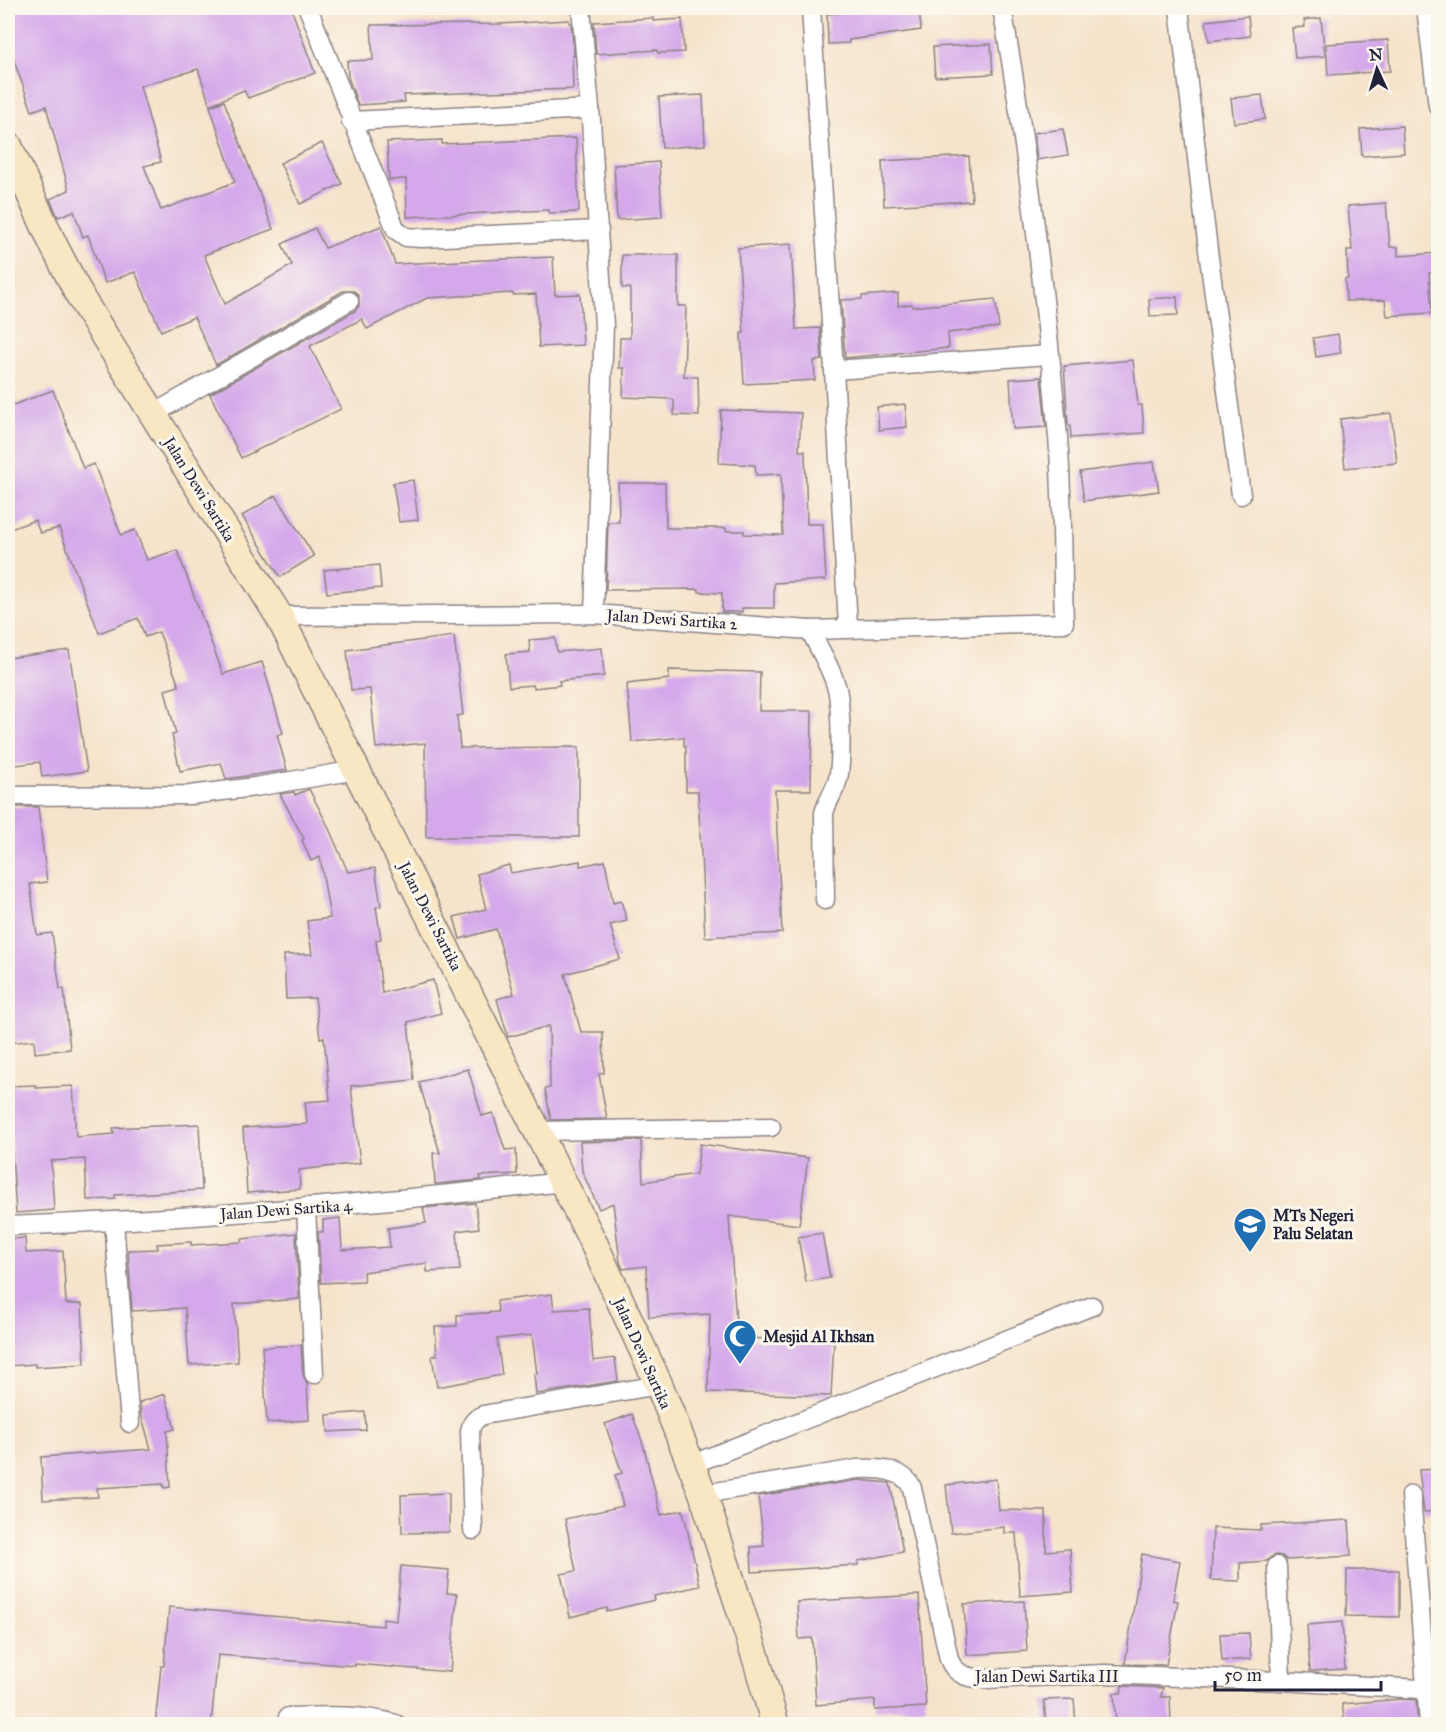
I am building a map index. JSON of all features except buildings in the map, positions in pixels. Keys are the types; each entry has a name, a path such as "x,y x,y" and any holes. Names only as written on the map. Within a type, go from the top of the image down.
{"main road":[{"name":"Jalan Dewi Sartika","path":"8,145 71,281 279,616 596,1246 659,1385 703,1494 758,1661 775,1725"}],"street":[{"path":"308,8 396,230 406,237 422,238 599,230"},
{"path":"581,8 599,230 605,354 594,614"},
{"path":"811,8 848,627"},
{"path":"834,370 1048,355 1035,226 1014,74 1002,8"},
{"path":"1179,8 1241,495"},
{"path":"1426,8 1438,106"},
{"path":"351,121 590,109"},
{"path":"153,414 349,301"},
{"name":"Jalan Dewi Sartika 2","path":"279,616 594,614 810,630 848,627 1064,623 1058,439 1048,355"},
{"path":"810,630 834,679 839,700 840,768 836,787 824,813 825,900"},
{"path":"8,796 190,795 357,770"},
{"path":"539,1131 771,1127"},
{"name":"Jalan Dewi Sartika 4","path":"8,1226 114,1222 410,1199 563,1182"},
{"path":"306,1207 314,1374"},
{"path":"114,1222 130,1423"},
{"path":"690,1465 1092,1306"},
{"path":"473,1530 470,1431 476,1419 483,1415 659,1385"},
{"name":"Jalan Dewi Sartika III","path":"703,1494 857,1469 876,1468 896,1473 906,1479 912,1488 949,1659 955,1671 972,1678 1105,1674 1432,1690"},
{"path":"1411,1495 1432,1690 1429,1725"},
{"path":"1277,1566 1281,1681"},
{"path":"288,1717 374,1718 396,1725"}],"place":[{"name":"MTs Negeri Palu Selatan","path":"1250,1253"},
{"name":"Mesjid Al Ikhsan","path":"740,1365"}]}
